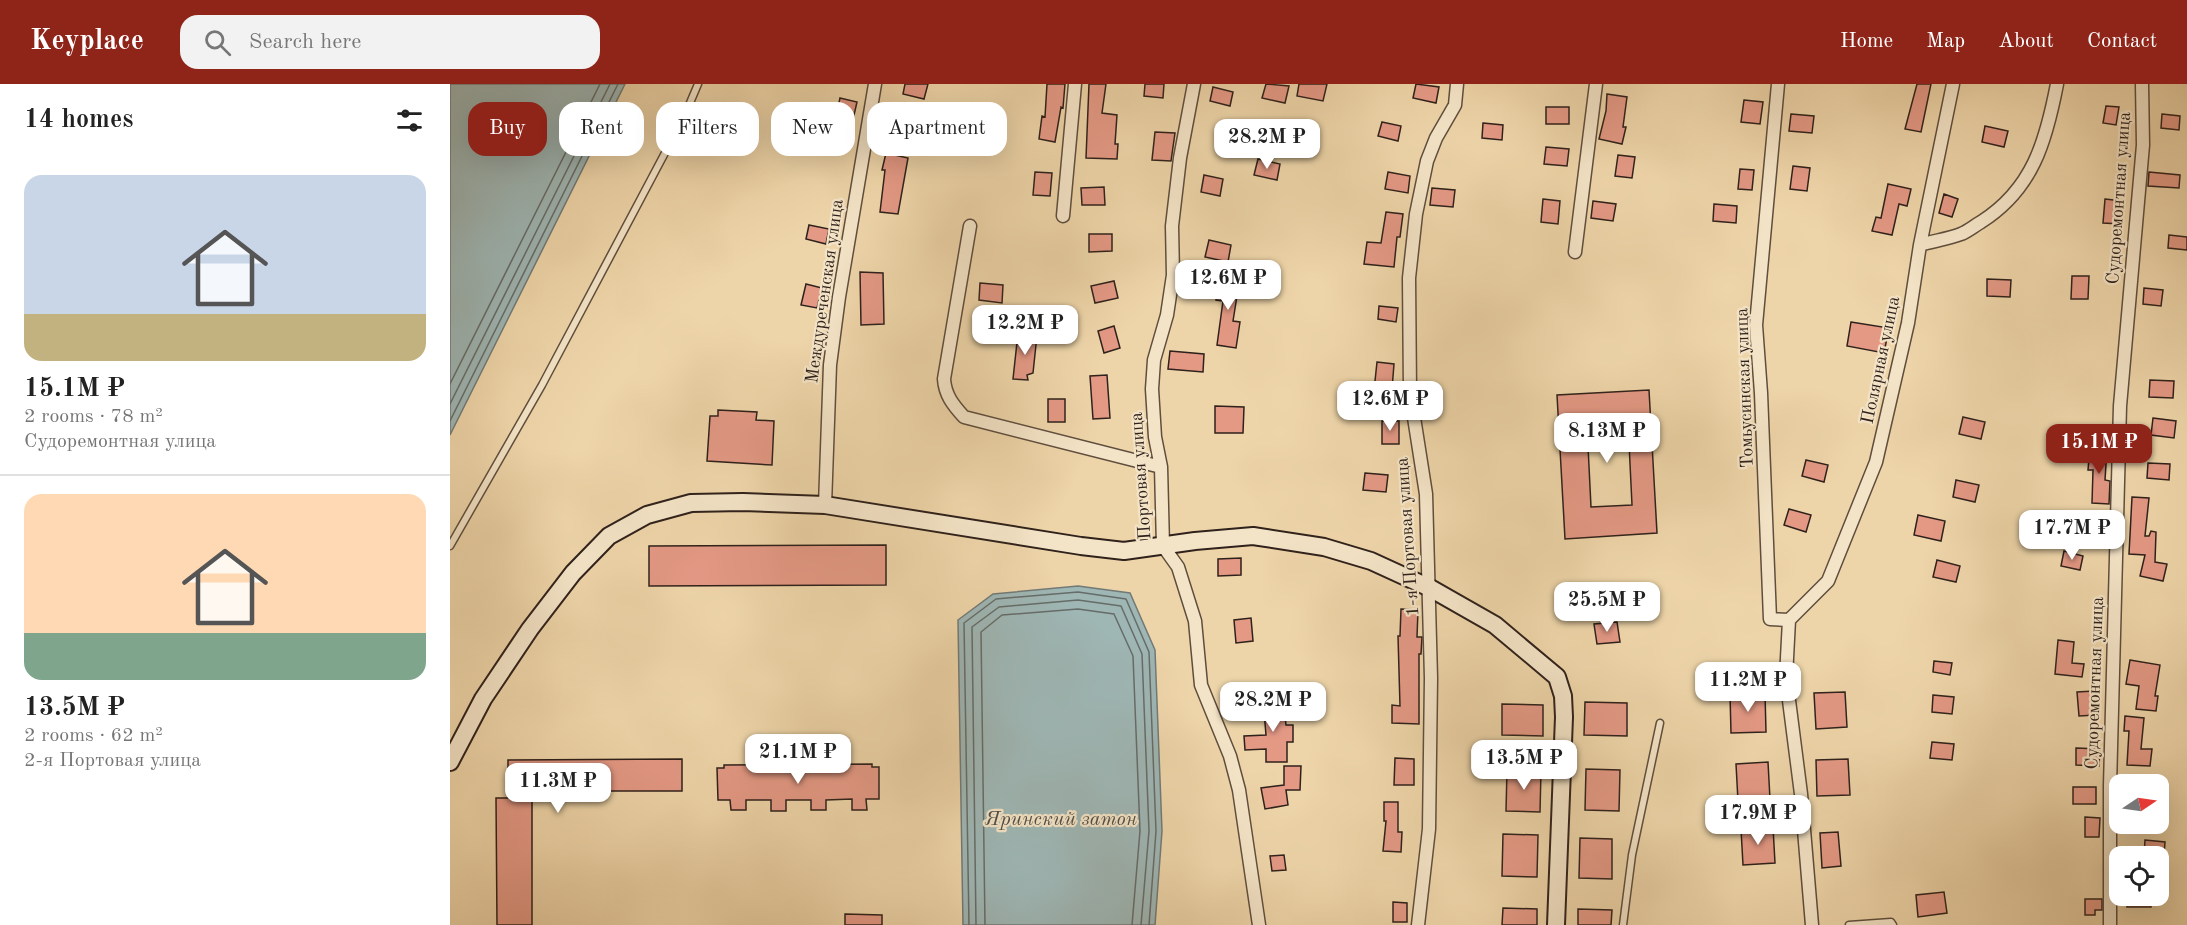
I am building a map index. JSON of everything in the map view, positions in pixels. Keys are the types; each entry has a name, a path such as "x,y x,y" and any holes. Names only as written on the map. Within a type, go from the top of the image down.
{"street":[{"name":"Междуреченская улица","path":"825,505 830,365 864,138 875,84"},
{"path":"1063,216 1075,84"},
{"name":"Портовая улица","path":"1194,84 1180,158 1172,226 1171,285 1167,315 1154,360 1155,437 1161,467 1163,546 1178,567 1195,621 1202,685 1230,756 1239,790 1259,925"},
{"name":"1-я Портовая улица","path":"1418,925 1429,829 1430,588 1426,494 1410,392 1409,278 1416,214 1427,161 1436,138 1455,105 1457,84"},
{"path":"1575,252 1596,84"},
{"name":"Томьусинская улица","path":"1778,84 1756,325 1770,619 1789,620"},
{"name":"Полярная улица","path":"1789,620 1828,580 1876,462 1908,323 1920,245 1953,84"},
{"path":"1920,245 1961,234 1996,212 2015,193 2031,172 2050,121 2057,84"},
{"name":"Судоремонтная улица","path":"2110,925 2110,786 2120,406 2143,145 2142,84"},
{"path":"970,226 944,379 945,389 952,404 964,417 1161,467"},
{"path":"450,762 483,699 530,628 573,573 609,536 647,515 691,503 825,505 1124,551 1253,536 1324,547 1371,561 1430,588 1495,625 1557,677 1563,696 1564,717 1556,925"},
{"path":"1789,620 1786,677 1801,794 1812,925"}],"lane":[{"path":"450,546 542,385 684,117 698,84"},
{"path":"1623,925 1632,855 1660,723"},
{"path":"1849,925 1891,922 1893,925"}],"water":[{"path":"450,84 625,84 616,102 559,102 559,156 589,156 450,435"},
{"name":"Яринский затон","path":"1078,586 1130,593 1155,650 1162,831 1155,925 963,925 958,620 993,594"}],"building":[{"path":"905,84 928,84 924,99 903,94"},
{"path":"1047,84 1065,84 1063,108 1061,107 1055,142 1039,139 1042,116 1045,117"},
{"path":"1089,84 1106,84 1102,113 1117,115 1115,144 1118,144 1117,159 1086,158"},
{"path":"1145,84 1164,84 1163,98 1144,96"},
{"path":"1266,84 1289,86 1285,103 1262,98"},
{"path":"1299,84 1327,84 1323,101 1297,96"},
{"path":"1416,84 1439,87 1436,103 1413,98"},
{"path":"1917,84 1931,84 1921,132 1905,129"},
{"path":"1213,87 1233,92 1230,106 1210,101"},
{"path":"1607,94 1627,97 1623,127 1626,127 1622,144 1599,139 1606,111"},
{"path":"840,98 857,102 855,111 855,102 839,102"},
{"path":"1744,100 1763,102 1760,124 1741,122"},
{"path":"2106,106 2119,107 2116,125 2103,123"},
{"path":"1546,107 1569,107 1569,124 1546,124"},
{"path":"1791,114 1814,116 1812,133 1789,131"},
{"path":"2162,114 2180,116 2179,130 2161,128"},
{"path":"1382,122 1401,126 1398,141 1378,136"},
{"path":"1483,123 1503,125 1502,140 1482,138"},
{"path":"1985,126 2008,131 2004,147 1982,142"},
{"path":"1155,132 1175,133 1171,161 1152,160"},
{"path":"1546,147 1569,149 1567,166 1544,164"},
{"path":"1618,155 1635,157 1632,178 1615,176"},
{"path":"885,156 908,158 898,214 880,212 885,170 882,170"},
{"path":"1258,159 1280,164 1277,180 1254,175"},
{"path":"1793,166 1810,168 1807,191 1790,189"},
{"path":"1740,169 1754,170 1752,190 1738,189"},
{"path":"1035,172 1052,173 1050,196 1033,195"},
{"path":"1388,172 1410,176 1408,193 1385,189"},
{"path":"2149,172 2180,175 2179,188 2148,186"},
{"path":"1204,175 1223,179 1220,196 1201,192"},
{"path":"1888,184 1911,189 1907,206 1899,204 1892,235 1872,231 1876,217 1881,218"},
{"path":"1104,187 1105,205 1082,205 1081,188"},
{"path":"1432,188 1455,190 1453,207 1430,205"},
{"path":"1944,194 1958,199 1952,217 1939,213"},
{"path":"1543,199 1560,201 1558,224 1541,222"},
{"path":"2105,199 2122,201 2120,224 2103,223"},
{"path":"1593,201 1616,204 1613,221 1591,218"},
{"path":"1714,204 1737,206 1736,223 1713,221"},
{"path":"1386,212 1403,214 1400,237 1397,237 1394,267 1364,264 1367,242 1381,243"},
{"path":"809,225 829,229 826,244 806,239"},
{"path":"1089,234 1112,234 1112,251 1089,252"},
{"path":"2169,235 2187,237 2187,250 2168,248"},
{"path":"1209,240 1231,245 1228,262 1205,257"},
{"path":"860,272 883,273 884,324 861,325"},
{"path":"1220,274 1240,277 1233,321 1240,322 1236,348 1217,345 1223,301 1216,300"},
{"path":"2072,276 2089,276 2088,299 2071,299"},
{"path":"1987,279 2011,280 2010,297 1987,296"},
{"path":"1114,281 1118,298 1095,303 1091,286"},
{"path":"980,283 1003,285 1002,303 979,300"},
{"path":"806,284 822,288 817,308 801,305"},
{"path":"2144,288 2163,290 2161,306 2143,304"},
{"path":"1379,306 1398,308 1396,322 1378,319"},
{"path":"1851,322 1889,328 1884,353 1847,346"},
{"path":"1114,326 1120,348 1104,353 1098,331"},
{"path":"1018,333 1037,335 1033,373 1027,375 1028,380 1013,379"},
{"path":"1170,351 1204,354 1203,372 1168,369"},
{"path":"1377,362 1394,364 1391,402 1373,400"},
{"path":"1107,375 1110,418 1093,419 1090,376"},
{"path":"2150,380 2174,381 2173,398 2149,397"},
{"path":"1649,390 1657,533 1565,539 1557,395","holes":["1629,443 1632,505 1591,507 1588,446"]},
{"path":"1048,399 1065,399 1065,422 1048,422"},
{"path":"1215,406 1244,407 1243,433 1215,433"},
{"path":"718,410 757,412 756,420 774,421 772,465 707,461 710,416 718,416"},
{"path":"1963,417 1985,422 1981,439 1959,434"},
{"path":"2153,418 2176,421 2174,438 2151,435"},
{"path":"1382,421 1399,421 1399,444 1382,444"},
{"path":"2090,447 2107,448 2105,480 2110,481 2109,504 2092,503 2093,470 2088,470"},
{"path":"1806,460 1828,465 1824,482 1802,476"},
{"path":"2148,463 2170,464 2169,480 2147,478"},
{"path":"1365,473 1388,475 1386,492 1363,490"},
{"path":"1956,480 1979,485 1975,502 1953,497"},
{"path":"2132,497 2149,498 2145,536 2149,536 2151,531 2156,532 2155,562 2167,564 2163,581 2140,576 2145,555 2129,554"},
{"path":"1789,509 1811,515 1806,532 1784,525"},
{"path":"1918,515 1945,521 1941,541 1914,535"},
{"path":"886,545 886,585 649,586 649,546"},
{"path":"2064,551 2083,556 2080,570 2061,566"},
{"path":"1241,558 1241,575 1218,576 1218,559"},
{"path":"1937,560 1960,566 1956,582 1933,577"},
{"path":"1401,609 1418,610 1417,637 1422,637 1421,654 1419,654 1419,724 1392,723 1392,705 1400,706 1398,636 1400,636"},
{"path":"1251,618 1253,641 1236,643 1234,620"},
{"path":"1617,622 1620,642 1597,644 1594,624"},
{"path":"2058,640 2074,642 2072,663 2084,664 2082,677 2055,674"},
{"path":"2130,660 2160,665 2155,696 2158,696 2156,711 2136,709 2139,686 2126,684"},
{"path":"1934,661 1952,663 1950,675 1933,672"},
{"path":"2094,691 2096,715 2079,716 2077,692"},
{"path":"1845,692 1847,727 1816,729 1814,693"},
{"path":"1765,693 1766,732 1731,733 1730,694"},
{"path":"1933,695 1954,697 1952,714 1932,712"},
{"path":"1283,697 1286,725 1293,725 1293,742 1287,742 1287,762 1266,762 1266,749 1245,750 1244,736 1266,735 1263,699"},
{"path":"1585,702 1627,703 1627,736 1584,735"},
{"path":"1502,704 1543,705 1543,736 1502,735"},
{"path":"2125,716 2144,718 2141,749 2152,749 2150,766 2127,765 2129,731 2124,731"},
{"path":"1932,742 1954,744 1952,760 1930,758"},
{"path":"2076,748 2100,749 2099,766 2076,765"},
{"path":"1395,758 1414,759 1414,785 1394,785"},
{"path":"682,759 682,791 532,791 532,925 497,925 496,798 508,798 508,760"},
{"path":"1848,759 1850,795 1817,796 1816,760"},
{"path":"1768,762 1770,799 1738,801 1736,764"},
{"path":"872,764 872,767 879,767 879,799 866,799 867,810 852,810 852,799 826,800 826,810 811,810 811,800 786,800 786,811 771,811 771,800 746,800 746,810 731,810 730,800 718,800 717,768 724,768 724,765"},
{"path":"1284,766 1301,766 1300,790 1286,790 1288,805 1265,809 1261,788 1284,785"},
{"path":"1586,769 1620,770 1619,811 1585,810"},
{"path":"1507,770 1541,771 1540,812 1506,811"},
{"path":"2073,787 2096,787 2096,804 2073,804"},
{"path":"1384,802 1398,802 1398,832 1402,832 1401,852 1383,851 1386,821 1384,821"},
{"path":"2085,817 2100,818 2099,837 2085,837"},
{"path":"1773,827 1775,863 1743,865 1741,829"},
{"path":"1838,832 1841,866 1822,868 1820,833"},
{"path":"1503,834 1538,835 1537,877 1502,876"},
{"path":"1580,838 1612,839 1612,879 1579,878"},
{"path":"2145,840 2165,842 2165,846 2145,846"},
{"path":"1284,855 1286,870 1272,871 1270,856"},
{"path":"1944,892 1947,913 1918,917 1916,895"},
{"path":"2085,899 2102,899 2102,910 2095,910 2095,915 2085,915"},
{"path":"1393,902 1407,903 1407,922 1393,922"},
{"path":"2127,906 2151,906 2151,907"},
{"path":"1503,908 1537,909 1537,925 1502,925"},
{"path":"1578,909 1612,910 1611,925 1578,925"},
{"path":"845,914 882,915 882,925 845,925"}]}
